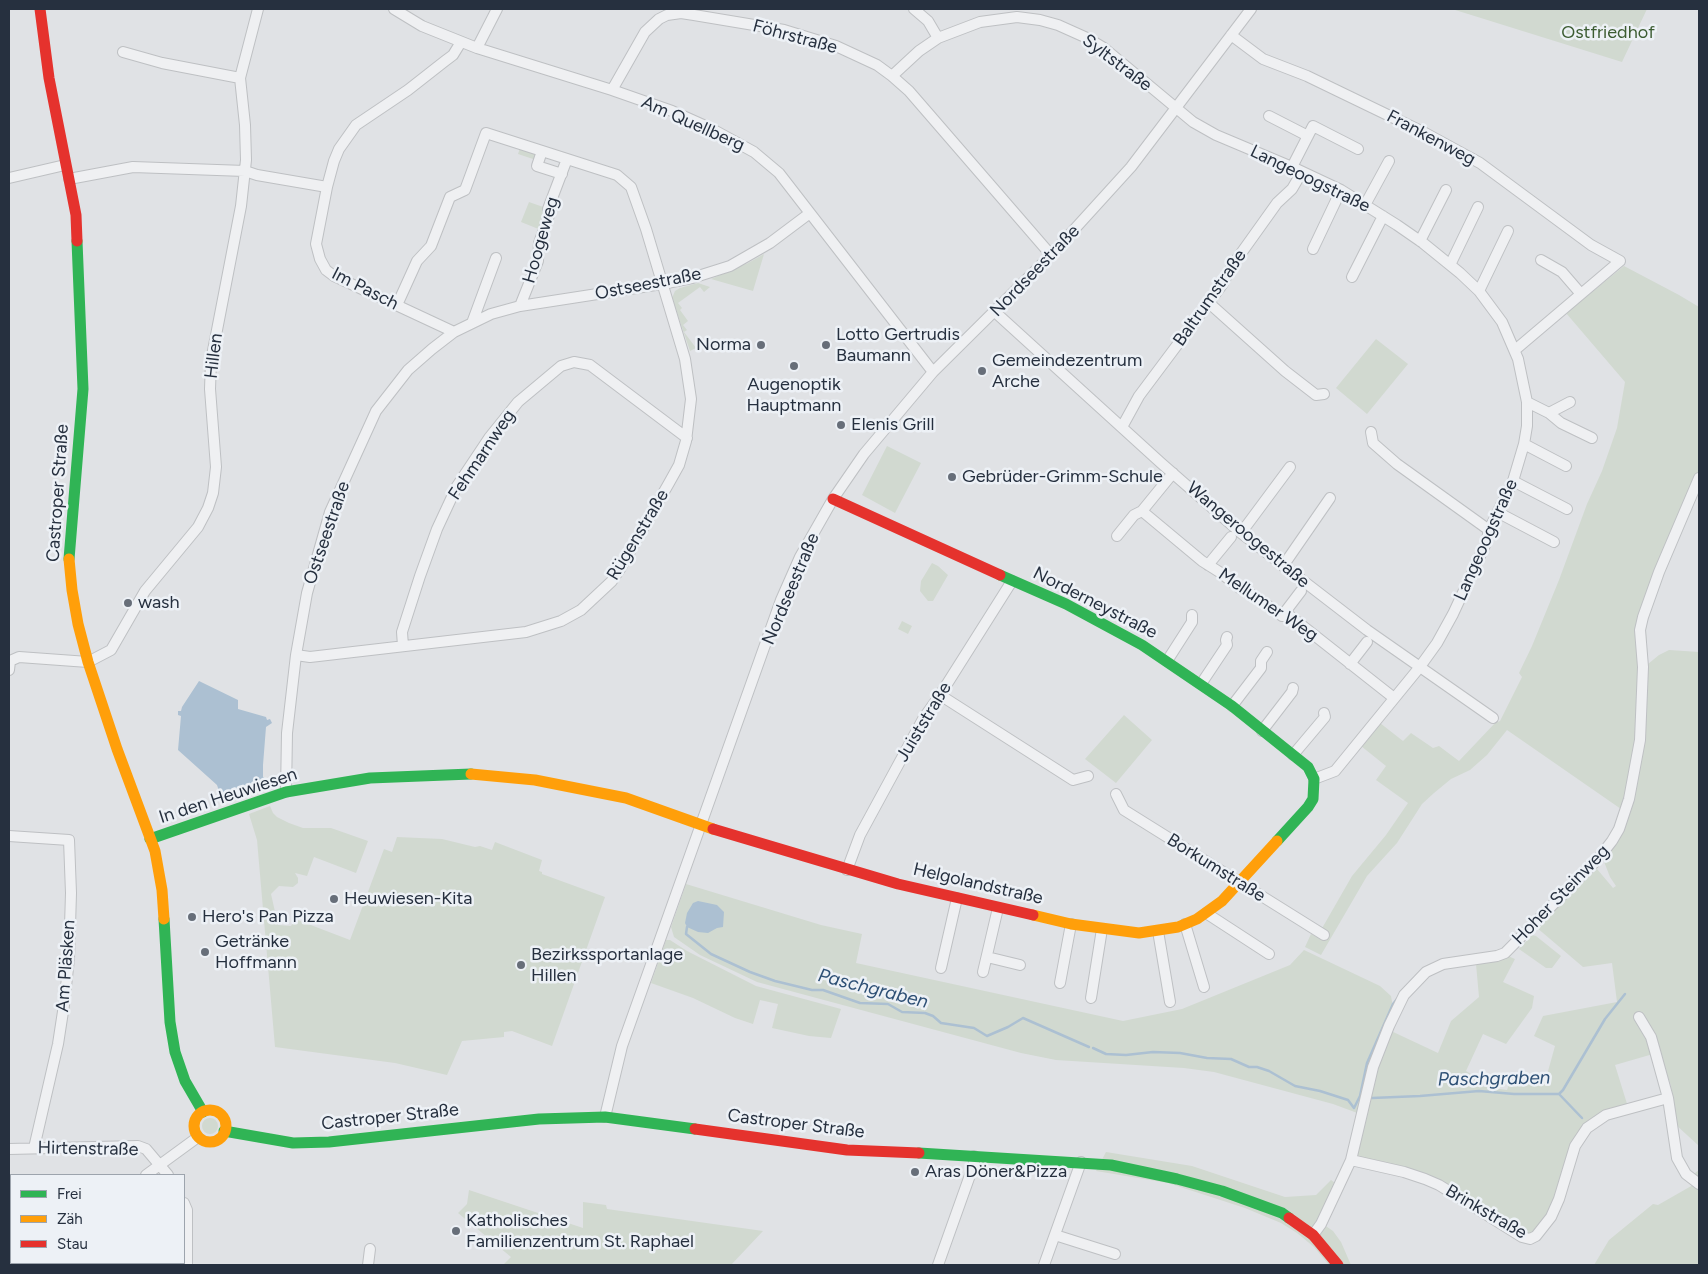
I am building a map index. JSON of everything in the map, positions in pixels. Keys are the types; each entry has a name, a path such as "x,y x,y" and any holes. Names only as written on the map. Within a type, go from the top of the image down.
{"main road":[{"name":"Castroper Straße","path":"40,9 48,78 76,215 82,389 69,560 72,590 78,624 88,662 116,749 154,852 162,890 170,1022 175,1052 186,1081 203,1112"},
{"name":"Norderneystraße","path":"833,499 1066,604 1142,645 1232,706 1308,767 1314,779"},
{"name":"In den Heuwiesen","path":"150,839 286,792 370,778 461,773 535,780 626,798 700,826"},
{"path":"1239,883 1308,807 1313,799 1314,779"},
{"name":"Helgolandstraße","path":"700,826 898,884 1071,924 1139,934 1158,932 1184,924 1206,913 1222,901 1239,883"},
{"path":"212,1111 220,1114 225,1122 224,1131 219,1139 210,1142 202,1140 195,1133 194,1123 203,1112 212,1111"},
{"name":"Castroper Straße","path":"224,1131 293,1143 329,1142 529,1120 605,1116 840,1149 1111,1165 1177,1178 1222,1190 1282,1213 1313,1235 1338,1265"}],"street":[{"name":"Hillen","path":"88,662 111,650 145,591 198,527 213,493 216,466 210,389 211,361 242,206 245,171 245,125 240,78 258,9"},
{"name":"Am Quellberg","path":"394,9 422,26 477,48 612,90 672,111 754,152 778,173 933,372"},
{"path":"477,48 497,9"},
{"path":"914,9 928,21 938,38"},
{"name":"Nordseestraße","path":"605,1116 622,1046 782,600 800,557 833,499 864,454 933,372 1051,255 1131,167 1251,9"},
{"name":"Föhrstraße","path":"612,90 646,32 659,19 667,15 681,13 784,30 814,38 857,55 892,76 924,108 1051,255"},
{"name":"Syltstraße","path":"892,76 919,51 938,38 980,22 1017,17 1058,25 1087,38 1104,48 1176,108"},
{"name":"Frankenweg","path":"1231,35 1263,59 1338,91 1425,133 1480,163 1577,236 1620,261 1581,294"},
{"name":"Im Pasch","path":"454,332 334,276 322,265 316,244 334,161 339,149 356,125 416,84 453,55 461,42"},
{"path":"123,52 162,63 240,78"},
{"name":"Langeoogstraße","path":"1176,108 1193,122 1216,135 1341,190 1420,241 1479,291 1502,322 1515,350 1527,402 1527,426 1524,444 1513,480 1490,530 1484,548 1453,614 1420,668"},
{"path":"1269,116 1308,136"},
{"path":"1292,167 1313,126 1358,149"},
{"name":"Rügenstraße","path":"296,655 310,657 526,632 562,620 581,610 612,581 672,477 687,438 691,399 688,375 662,284 631,187 617,175 486,133 465,190 450,197 431,246 418,260 397,305"},
{"name":"Hoogeweg","path":"542,151 537,166 562,174"},
{"name":"Hoogeweg","path":"520,306 538,261 539,243 551,210 548,209 567,159"},
{"path":"1365,204 1389,161"},
{"path":"9,178 65,165"},
{"path":"69,179 133,167 245,171 257,175 327,187"},
{"name":"Baltrumstraße","path":"1122,427 1139,396 1222,285 1232,266 1277,204 1292,189 1302,172"},
{"path":"1313,249 1341,190"},
{"path":"1420,241 1446,190"},
{"path":"1450,265 1478,207"},
{"name":"Ostseestraße","path":"286,792 287,733 296,655 307,593 330,512 376,411 408,370 454,332 490,314 520,306 692,278 730,266 770,243 810,213"},
{"path":"1352,277 1383,216"},
{"path":"1479,291 1508,231"},
{"path":"472,323 496,258"},
{"path":"1515,350 1581,294 1562,272 1541,260"},
{"path":"1209,303 1316,395 1324,394"},
{"name":"Wangeroogestraße","path":"995,312 1242,533 1367,630 1493,718"},
{"name":"Fehmarnweg","path":"403,646 402,632 420,576 437,529 457,486 489,438 518,402 561,366 574,362 590,365 687,438"},
{"path":"1527,402 1548,413 1561,423 1592,438"},
{"path":"1548,413 1570,402"},
{"path":"1371,432 1372,443 1391,459 1490,530"},
{"path":"1524,444 1566,466"},
{"path":"1242,533 1290,467"},
{"path":"1117,536 1134,515 1142,511 1173,473"},
{"name":"Hoher Steinweg","path":"1313,1235 1321,1224 1350,1160 1374,1067 1389,1026 1404,995 1426,972 1443,964 1497,956 1505,953 1597,860 1619,829 1629,799 1640,740 1643,667 1640,630 1659,572 1699,478"},
{"path":"1513,480 1567,509"},
{"path":"1283,566 1330,498"},
{"name":"Mellumer Weg","path":"1142,511 1208,565 1282,616 1290,616 1394,698"},
{"path":"1499,513 1554,542"},
{"path":"1208,565 1231,537"},
{"name":"Juiststraße","path":"848,870 860,836 923,719 1012,581"},
{"path":"1282,616 1301,591"},
{"path":"1166,661 1192,622 1192,615"},
{"path":"1200,684 1227,645 1227,637"},
{"path":"1350,664 1367,642"},
{"path":"1232,706 1261,668 1261,661 1267,652"},
{"path":"9,670 10,662 19,657 88,662"},
{"path":"1314,779 1335,772 1420,668"},
{"path":"1262,730 1292,692 1293,688"},
{"path":"940,695 1073,780 1088,776"},
{"path":"1293,755 1325,717 1324,713"},
{"name":"Borkumstraße","path":"1116,794 1124,810 1324,935"},
{"name":"Am Pläsken","path":"9,836 69,840 70,902 64,1005 58,1044 34,1148"},
{"path":"941,968 957,898"},
{"path":"983,972 998,908"},
{"path":"1206,913 1269,954"},
{"path":"1060,983 1071,924"},
{"path":"1184,924 1204,987"},
{"path":"1092,998 1102,929"},
{"path":"1158,932 1170,1002"},
{"path":"987,957 1020,965"},
{"path":"1639,1017 1656,1051 1668,1098 1677,1158 1686,1174 1699,1184"},
{"name":"Brinkstraße","path":"1350,1160 1404,1172 1439,1185 1522,1237 1530,1240 1536,1236 1551,1217 1559,1199 1575,1146 1587,1128 1606,1114 1668,1098"},
{"path":"148,1174 198,1137"},
{"name":"Hirtenstraße","path":"9,1149 138,1146 146,1148 167,1174"},
{"path":"938,1265 974,1164 974,1156"},
{"path":"1044,1265 1081,1162"},
{"path":"185,1205 187,1210 187,1265"},
{"path":"1055,1235 1115,1254"},
{"path":"368,1265 370,1249"}],"green space":[{"name":"Ostfriedhof","path":"1452,9 1647,9 1622,62"},
{"path":"520,148 538,154 536,160 518,154"},
{"path":"529,202 546,208 543,217 546,218 541,230 521,222"},
{"path":"764,254 753,291 711,279 748,263"},
{"path":"1624,266 1699,307 1699,485 1648,609 1646,630 1648,664 1669,650 1699,652 1699,1146 1675,1124 1671,1086 1660,1052 1615,1065 1628,1107 1582,1133 1557,1201 1541,1228 1527,1235 1440,1183 1352,1160 1389,1030 1438,1053 1451,1021 1479,997 1476,964 1508,956 1515,959 1503,982 1534,996 1532,1008 1506,1044 1483,1034 1466,1071 1476,1077 1473,1085 1507,1090 1511,1079 1545,1082 1555,1046 1534,1036 1543,1016 1617,1002 1612,963 1583,967 1536,927 1597,869 1613,888 1616,886 1610,877 1603,859 1621,809 1507,730 1487,755 1470,770 1451,779 1422,804 1397,843 1367,876 1321,955 1305,947 1311,934 1317,937 1352,876 1386,835 1408,803 1376,780 1386,766 1361,746 1380,723 1403,741 1411,733 1433,748 1439,746 1459,761 1495,723 1500,721 1522,677 1519,673 1532,646 1587,504 1602,471 1617,428 1625,382 1566,313"},
{"path":"698,283 710,287 704,292 700,287 678,303 682,308 680,310 688,321 683,325 687,330 684,332 696,348 690,351 672,298 675,291 680,288"},
{"path":"1376,339 1408,364 1367,414 1336,388"},
{"path":"887,446 921,463 895,513 862,495"},
{"path":"932,563 948,575 933,601 928,601 920,591 921,581"},
{"path":"902,621 912,626 908,634 898,629"},
{"path":"1124,715 1152,740 1116,783 1085,759"},
{"path":"270,806 277,817 303,828 331,828 368,841 356,873 314,857 307,876 295,873 298,883 293,887 279,886 271,894 278,925 291,926 295,919 350,940 384,849 392,852 397,837 442,839 492,850 495,842 542,860 539,871 542,874 605,897 552,1046 512,1031 504,1032 504,1037 462,1041 447,1075 395,1063 275,1047 257,840 249,814"},
{"path":"686,884 821,925 862,934 856,963 1123,1021 1182,1009 1290,965 1304,950 1380,986 1391,996 1393,1007 1360,1114 1333,1104 1214,1072 1184,1068 1056,1060 1021,1053 757,982 700,955 674,937 671,927"},
{"path":"1532,935 1536,936 1561,956 1552,968 1546,968 1519,949"},
{"path":"666,940 670,940 687,951 756,986 841,1009 831,1038 809,1036 772,1028 778,1004 760,1000 753,1024 735,1018 693,998 651,983"},
{"path":"210,1118 218,1126 210,1134 202,1126"},
{"path":"1106,1152 1192,1166 1285,1197 1316,1195 1331,1180 1338,1185 1320,1222 1333,1231 1341,1242 1351,1265 1329,1265 1314,1247 1297,1233 1281,1223 1245,1208 1168,1183 1096,1171"},
{"path":"1699,1170 1699,1265 1594,1265 1609,1240 1653,1204 1658,1205 1693,1185 1691,1176"},
{"path":"469,1190 583,1228 583,1202 606,1205 607,1209 763,1231 731,1265 503,1265 511,1257 458,1213 467,1204"}],"water":[{"path":"199,681 238,700 238,709 266,717 267,720 270,719 272,723 266,727 263,765 263,777 268,780 266,784 262,783 261,785 228,794 228,797 223,797 217,785 178,750 181,716 178,715 178,711 181,711"},
{"path":"698,901 717,905 724,912 723,927 708,933 698,932 687,927 685,923 687,913 693,903"}],"waterway":[{"name":"Paschgraben","path":"687,927 686,934 711,954 775,981 812,990 823,990 860,1003 888,1004 902,1012 925,1013 933,1016 941,1023 974,1028 987,1036 1023,1018 1089,1047"},
{"name":"Paschgraben","path":"1372,1098 1479,1091 1514,1094 1559,1094 1605,1019 1625,994"},
{"name":"Paschgraben","path":"1093,1048 1106,1054 1180,1053 1207,1058 1231,1059 1249,1067 1257,1067 1269,1071 1295,1086 1320,1091 1348,1100 1354,1108 1360,1096 1367,1063 1397,999"},
{"path":"1559,1094 1582,1118"}],"traffic: fast":[{"path":"69,559 83,389 77,241"},
{"path":"1000,575 1066,604 1142,645 1232,706 1308,767 1314,779 1313,799 1277,841"},
{"path":"150,839 286,792 370,778 471,774"},
{"path":"164,919 170,1022 175,1052 185,1081 203,1112"},
{"path":"224,1131 293,1143 329,1142 539,1119 605,1117 695,1129"},
{"path":"919,1153 1111,1165 1222,1191 1282,1213 1289,1218"}],"traffic: slow":[{"path":"69,559 78,624 88,662 117,749 155,851 162,890 164,919"},
{"path":"471,774 535,780 626,798 713,829"},
{"path":"1033,915 1071,924 1139,933 1178,927 1197,919 1222,901 1277,841"},
{"path":"210,1110 221,1115 226,1126 221,1137 210,1142 199,1137 194,1126 199,1115 210,1110"}],"traffic: jam":[{"path":"40,9 49,78 76,215 77,241"},
{"path":"833,499 1000,575"},
{"path":"713,829 898,884 1033,915"},
{"path":"695,1129 847,1150 919,1153"},
{"path":"1289,1218 1313,1235 1338,1265"}],"place":[{"name":"Norma","path":"761,345"},
{"name":"Lotto Gertrudis Baumann","path":"826,345"},
{"name":"Augenoptik Hauptmann","path":"794,366"},
{"name":"Gemeindezentrum Arche","path":"982,371"},
{"name":"Elenis Grill","path":"841,425"},
{"name":"Gebrüder-Grimm-Schule","path":"952,477"},
{"name":"wash","path":"128,603"},
{"name":"Heuwiesen-Kita","path":"334,899"},
{"name":"Hero's Pan Pizza","path":"192,917"},
{"name":"Getränke Hoffmann","path":"205,952"},
{"name":"Bezirkssportanlage Hillen","path":"521,965"},
{"name":"Aras Döner&Pizza","path":"915,1172"},
{"name":"Katholisches Familienzentrum St. Raphael","path":"456,1231"}]}
